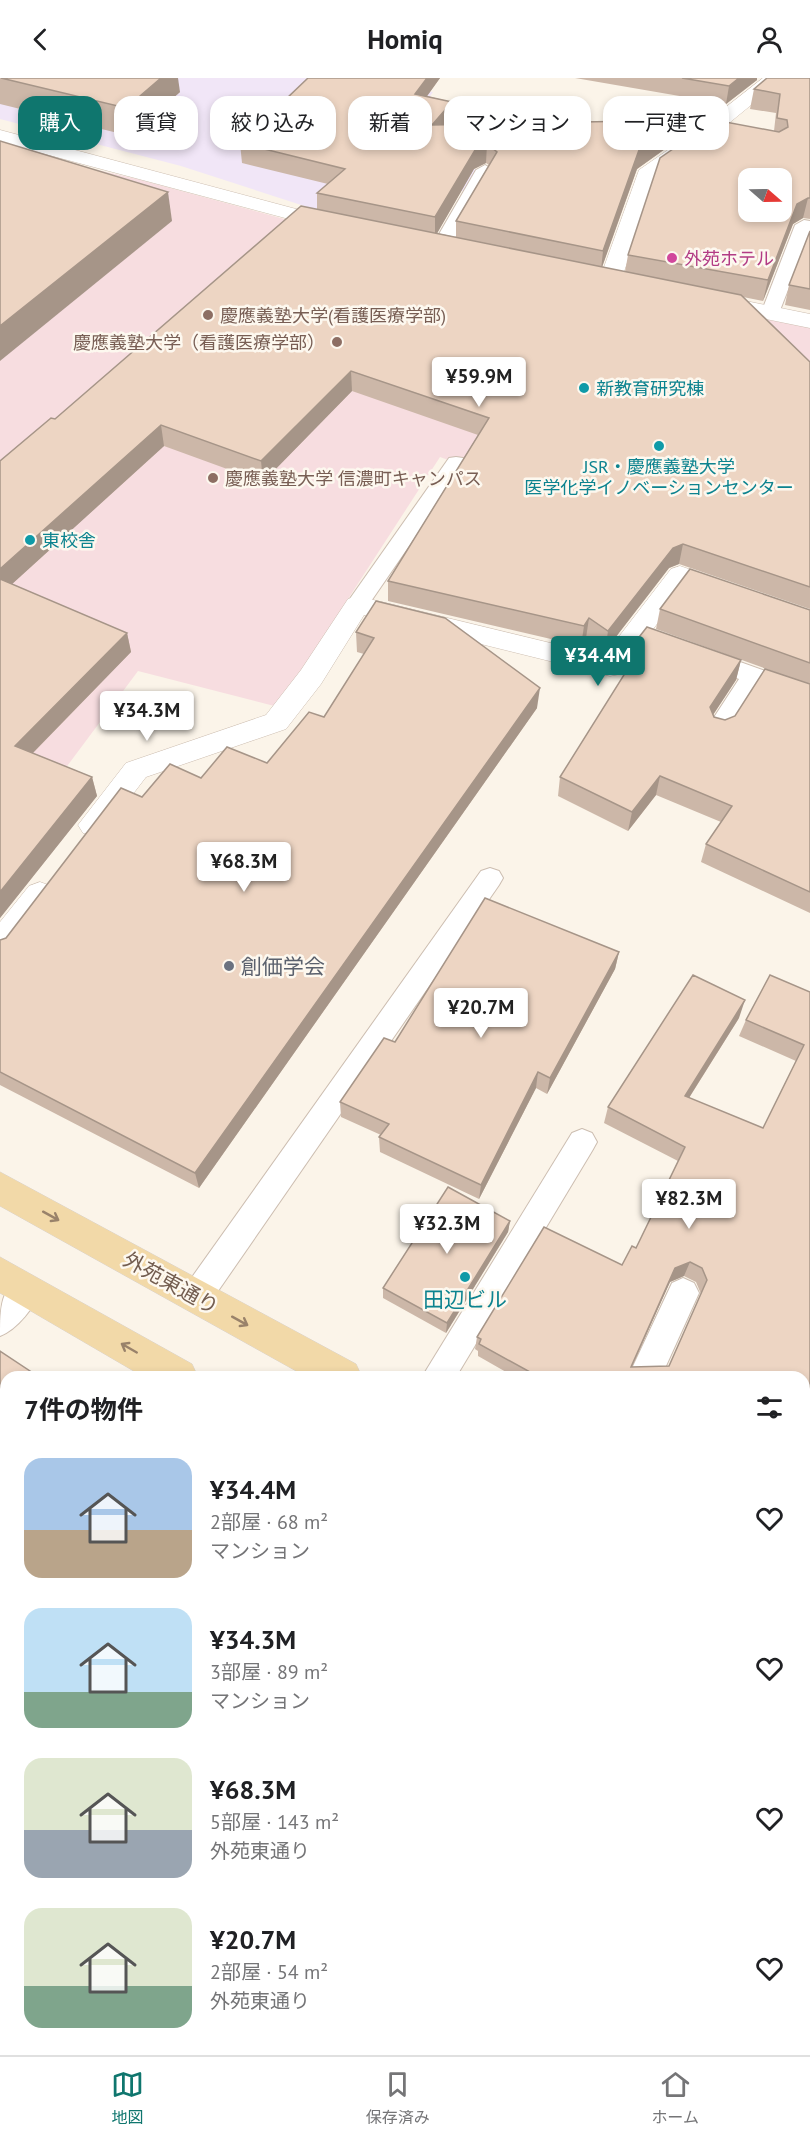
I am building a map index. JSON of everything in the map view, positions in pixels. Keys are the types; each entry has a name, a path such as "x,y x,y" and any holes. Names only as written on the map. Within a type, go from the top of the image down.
{"main road":[{"name":"外苑東通り","path":"0,1188 332,1371"},
{"path":"13,1281 169,1371"}],"street":[{"path":"729,114 776,78"},
{"path":"0,136 349,228"},
{"path":"610,281 646,174 679,150"},
{"path":"417,243 463,252"},
{"path":"588,277 633,286"},
{"path":"690,297 810,321"},
{"path":"79,844 136,770 276,722 311,677 357,605 610,667 634,632 680,575 810,621"},
{"path":"0,945 57,871"}],"lane":[{"path":"440,248 485,170"},
{"path":"770,313 804,225"},
{"path":"357,605 456,463"},
{"path":"634,632 810,696"},
{"path":"719,728 754,675"},
{"path":"196,1297 490,878"},
{"path":"442,1371 582,1142"},
{"path":"0,1321 13,1281"},
{"path":"647,1371 683,1293"}],"shaded area":[{"path":"0,78 355,78 357,82 433,92 430,96 348,96 348,150 432,150 432,112 444,114 444,135 426,159 478,170 463,191 427,183 329,214 181,166 119,150 198,150 198,96 114,96 114,149 102,145 102,96 18,96 18,124 0,119"},
{"name":"慶應義塾大学 信濃町キャンパス","path":"0,148 137,179 310,226 810,327 810,412 554,499 440,457 278,707 138,671 59,777 0,752"}],"building":[{"path":"1,78 161,78 140,96 114,96 114,105 102,102 102,96 76,96"},
{"path":"308,78 427,78 415,94 424,96 348,96 348,150 432,150 432,125 444,125 444,150 475,150 435,217 317,193 345,169 268,150 336,150 336,96 289,96"},
{"path":"682,78 739,78 729,86"},
{"path":"767,78 810,78 810,198 797,204 792,217 792,168 738,168 738,222 790,222 768,280 628,255 660,158 672,150 729,150 729,123 779,132 788,127 787,120 777,118 780,94 754,89"},
{"path":"432,98 444,100 444,111 432,125"},
{"path":"591,122 603,122 603,150 639,150 603,251 456,221 497,152 494,150 591,150"},
{"path":"0,141 18,146 18,150 30,150 168,192 0,326"},
{"path":"301,206 741,295 810,362 810,587 683,544 673,548 608,631 589,618 584,626 388,581 489,418 351,371 261,461 161,425 0,569 0,461 51,418 55,419"},
{"path":"810,231 810,289 789,285"},
{"path":"690,569 810,610 810,663 660,609"},
{"path":"0,579 127,633 15,746 92,777 0,892"},
{"path":"376,601 445,618 540,688 195,1173 0,1072 0,940 6,938 121,788 142,797 170,764 201,778 227,747 267,763 309,712 324,717 374,638 356,632"},
{"path":"647,627 741,660 710,707 714,717 725,720 735,716 765,669 810,684 810,892 706,844 732,806 660,776 632,812 560,777 639,651 632,646"},
{"path":"485,898 619,952 550,1078 538,1072 481,1185 379,1137 389,1124 340,1102 384,1038 395,1042"},
{"path":"693,975 745,1000 685,1096 763,1128 804,1045 746,1020 770,975 810,992 810,1371 528,1371 479,1344 481,1339 477,1337 544,1227 622,1265 632,1246 636,1248 685,1147 608,1107","holes":["690,1262 702,1268 707,1280 669,1366 631,1367 675,1268"]},
{"path":"448,1187 510,1221 447,1323 383,1288"},
{"path":"0,1351 30,1371 0,1371"}],"place":[{"name":"外苑ホテル","path":"672,258"},
{"name":"慶應義塾大学(看護医療学部)","path":"208,315"},
{"name":"慶應義塾大学（看護医療学部）","path":"337,342"},
{"name":"新教育研究棟","path":"584,388"},
{"name":"JSR・慶應義塾大学 医学化学イノベーションセンター","path":"659,446"},
{"name":"慶應義塾大学 信濃町キャンパス","path":"213,478"},
{"name":"東校舎","path":"30,540"},
{"name":"創価学会","path":"229,966"},
{"name":"田辺ビル","path":"465,1277"}]}
